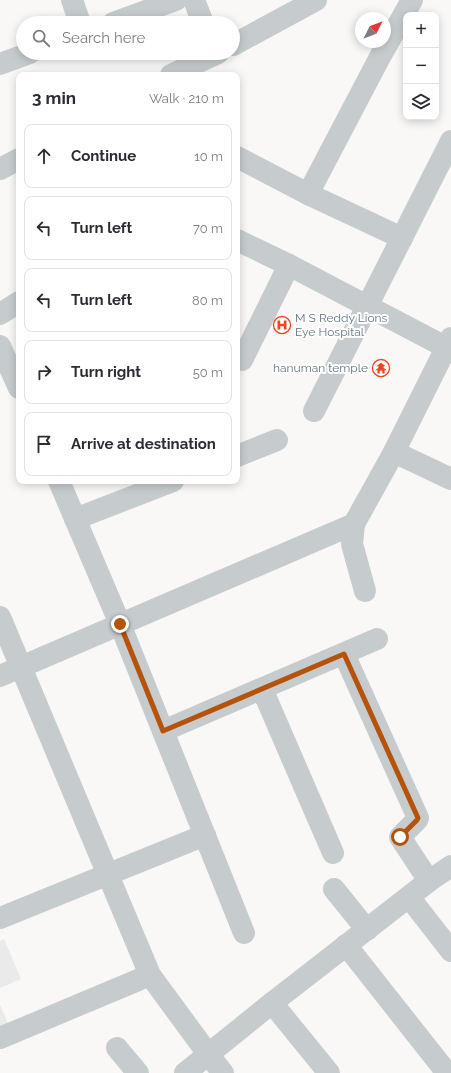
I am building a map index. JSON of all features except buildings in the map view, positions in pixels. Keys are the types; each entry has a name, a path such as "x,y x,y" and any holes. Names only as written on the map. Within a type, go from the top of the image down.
{"street":[{"path":"72,0 78,16"},
{"path":"132,16 176,0"},
{"path":"194,0 201,16"},
{"path":"240,41 316,0"},
{"path":"308,194 381,55 412,0"},
{"path":"0,64 16,58"},
{"path":"177,72 202,60"},
{"path":"314,411 451,141"},
{"path":"240,159 308,194 402,238"},
{"path":"0,169 16,161"},
{"path":"240,241 289,264 368,306 449,345 394,452 354,524 352,544 365,591"},
{"path":"240,359 242,360 289,264"},
{"path":"0,314 16,304"},
{"path":"0,346 16,381"},
{"path":"240,455 277,440"},
{"path":"394,452 451,479"},
{"path":"61,484 120,624 244,933"},
{"path":"76,519 165,484"},
{"path":"0,676 354,524"},
{"path":"0,616 150,975 223,1073"},
{"path":"163,731 378,639"},
{"path":"344,654 418,818 400,837 429,881"},
{"path":"259,690 266,698 333,853"},
{"path":"2,911 108,875 205,835"},
{"path":"185,1073 346,945 429,881 451,866"},
{"path":"334,889 366,930"},
{"path":"409,897 451,951"},
{"path":"346,945 447,1073"},
{"path":"0,1038 150,975"},
{"path":"272,1003 329,1073"},
{"path":"117,1048 138,1073"}],"shaded area":[{"path":"4,939 21,979 0,988 0,941"},
{"path":"0,1005 12,1033 0,1038"}],"place":[{"name":"M S Reddy Lions Eye Hospital","path":"282,325"},
{"name":"hanuman temple","path":"381,368"}],"route":[{"path":"120,624 163,731 344,654 418,818 400,837"}]}
